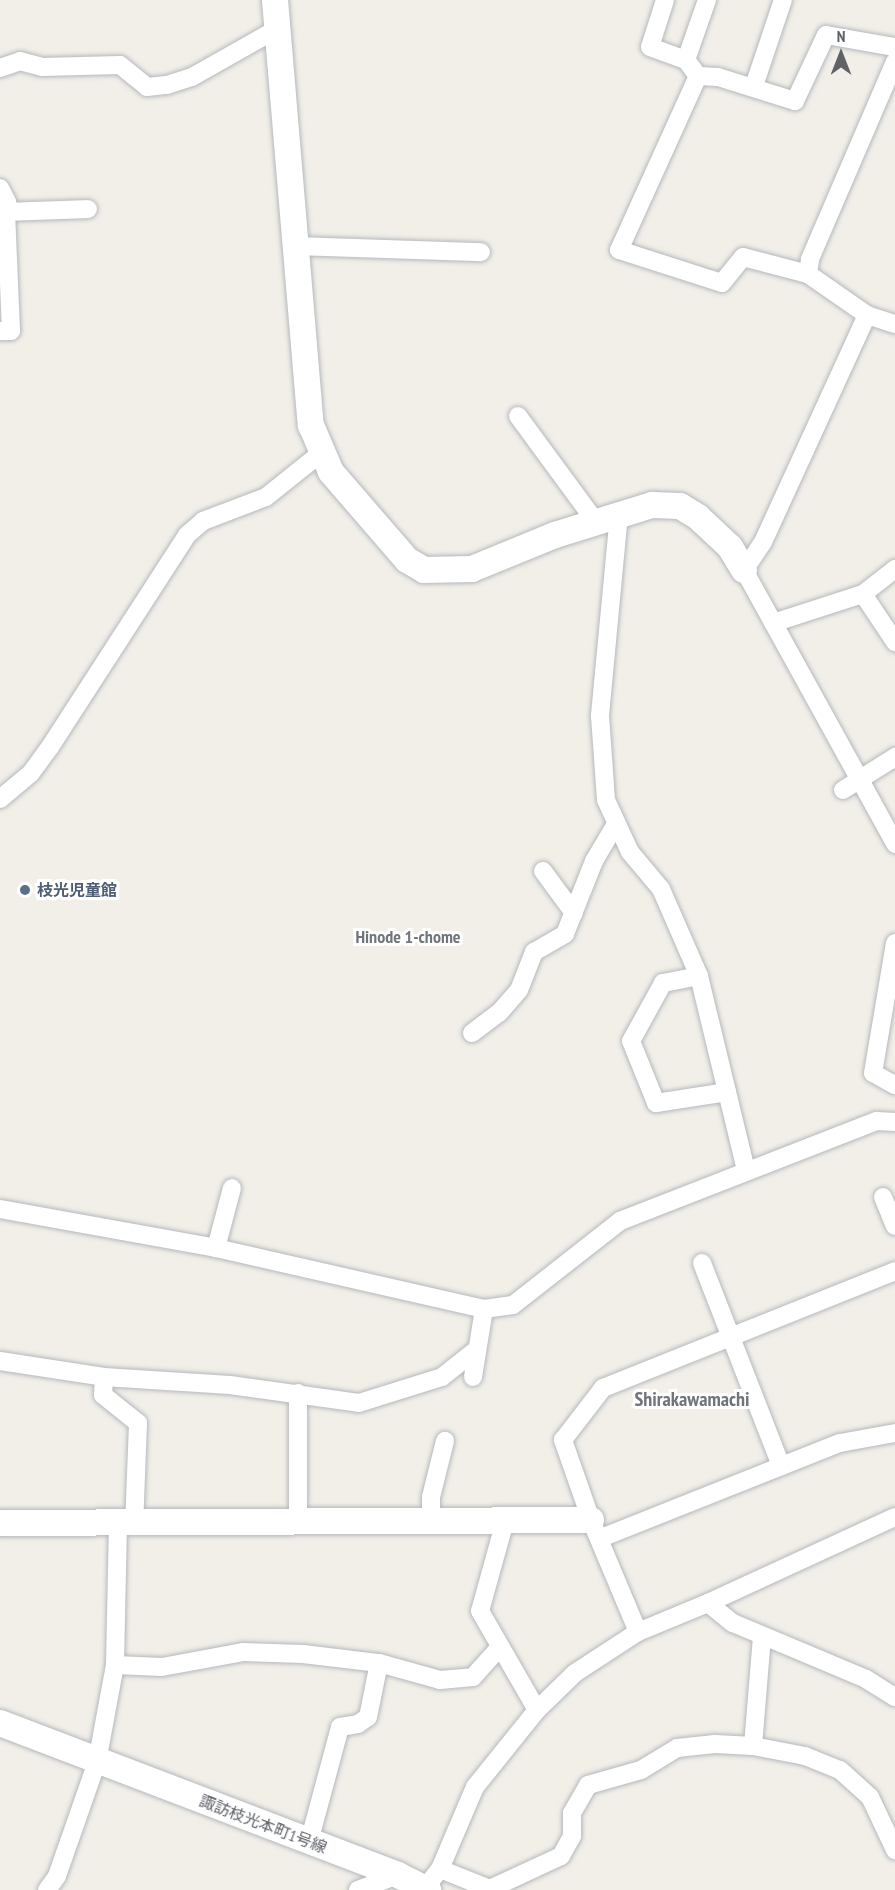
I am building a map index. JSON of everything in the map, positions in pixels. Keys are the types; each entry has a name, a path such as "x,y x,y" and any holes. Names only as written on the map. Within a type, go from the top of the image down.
{"street":[{"path":"275,0 311,425 321,453 332,472 407,560 424,570 472,569 607,518 652,505 680,506 699,517 730,547 744,570 861,778 895,844"},
{"path":"665,0 650,47 686,60 699,76 754,86 795,101 826,35 895,47"},
{"path":"686,60 707,0"},
{"path":"754,86 783,0"},
{"path":"0,68 20,61 42,67 120,65 147,87 167,85 192,77 277,29"},
{"path":"808,274 810,260 895,62"},
{"path":"699,76 619,250 722,283 743,257 808,274 867,315 895,324"},
{"path":"0,188 7,202 11,331 0,331"},
{"path":"6,212 88,209"},
{"path":"297,246 482,252"},
{"path":"744,570 762,542 867,315"},
{"path":"518,416 607,518 600,716 606,800 630,852 665,885 699,976 746,1171"},
{"path":"0,799 31,773 50,747 187,535 203,521 266,497 321,453"},
{"path":"773,623 863,594 895,569"},
{"path":"863,594 895,642"},
{"path":"843,790 895,757"},
{"path":"472,1033 499,1013 519,990 534,952 565,934 594,861 616,824"},
{"path":"543,871 574,913"},
{"path":"895,943 873,1073 895,1085"},
{"path":"699,976 663,983 632,1041 656,1103 727,1092"},
{"path":"0,1209 82,1220 484,1309 513,1305 620,1221 877,1121 895,1122"},
{"path":"216,1248 232,1188"},
{"path":"883,1197 895,1226"},
{"path":"702,1263 781,1466"},
{"path":"638,1632 563,1440 603,1388 895,1271"},
{"path":"473,1377 484,1309"},
{"path":"0,1361 104,1377 298,1393 359,1403 379,1399 442,1377 476,1350"},
{"path":"47,1890 57,1876 97,1762 115,1665 126,1525 138,1423 103,1395 104,1377"},
{"path":"298,1393 298,1522"},
{"path":"0,1523 126,1525 505,1521 596,1529 781,1466 840,1443 895,1432"},
{"path":"431,1521 431,1497 445,1441"},
{"path":"895,1517 708,1603 638,1632 575,1674 537,1710 475,1786 431,1882 490,1889 562,1858 572,1836 572,1813 588,1785 641,1770 677,1748 753,1746 805,1756 840,1770 870,1797 895,1850"},
{"path":"505,1521 480,1611 499,1648 537,1710"},
{"path":"708,1603 733,1623 866,1679 895,1697"},
{"path":"753,1746 762,1636"},
{"path":"115,1665 162,1667 243,1652 303,1653 379,1663 440,1680 473,1677 499,1648"},
{"path":"309,1842 340,1727 358,1724 368,1717 379,1663"},
{"name":"諏訪枝光本町1号線","path":"0,1723 97,1762 398,1875 431,1882"},
{"path":"358,1890 398,1875"}],"place":[{"name":"枝光児童館","path":"25,890"}],"district":[{"name":"Hinode 1-chome","path":"408,937"},
{"name":"Shirakawamachi","path":"692,1399"}]}
